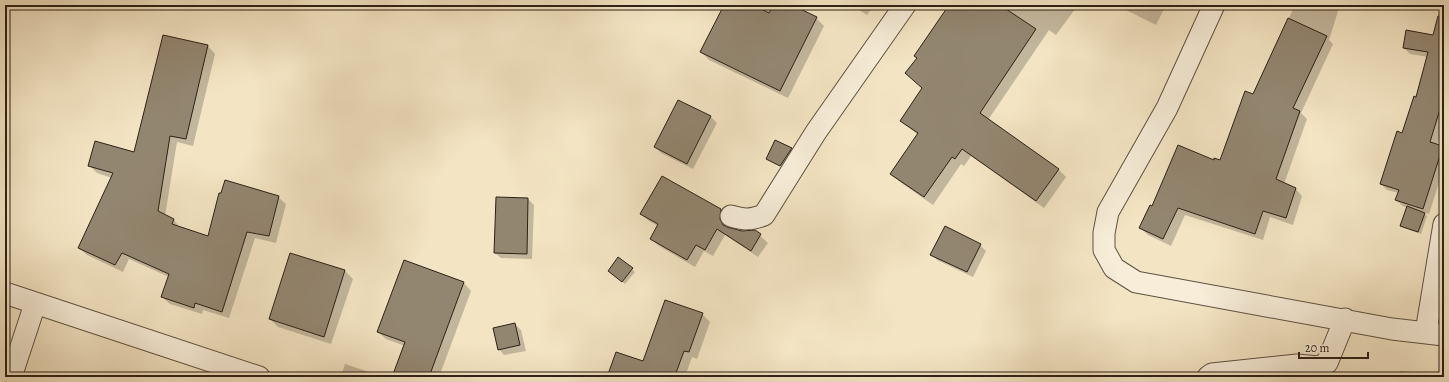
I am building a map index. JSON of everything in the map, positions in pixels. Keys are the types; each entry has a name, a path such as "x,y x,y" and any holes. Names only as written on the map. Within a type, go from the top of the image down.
{"street":[{"path":"731,216 744,220 755,219 764,215 816,132 905,5"},
{"path":"1214,5 1167,108 1108,212 1104,233 1104,250 1114,268 1136,282 1345,319 1392,329 1435,334 1444,224"},
{"path":"5,294 259,377"},
{"path":"11,377 36,304"},
{"path":"1208,377 1212,374 1297,365 1318,367 1327,363 1345,319"}],"building":[{"path":"724,5 753,5 769,13 774,5 792,5 817,17 780,91 700,52"},
{"path":"949,5 1000,5 1036,29 980,113 1059,169 1036,201 962,149 955,159 952,157 924,197 890,174 918,133 900,121 922,88 905,73 917,58 914,56"},
{"path":"1438,16 1444,16 1444,96 1430,142 1443,146 1423,209 1395,200 1399,190 1380,184 1397,131 1402,133 1414,96 1416,97 1428,52 1403,48 1406,30 1433,35"},
{"path":"1288,18 1327,36 1293,108 1300,111 1276,179 1296,188 1286,218 1263,211 1255,234 1178,208 1163,239 1139,228 1150,205 1152,206 1178,145 1214,160 1214,158 1220,160 1245,91 1253,94"},
{"path":"163,35 208,45 186,139 170,136 158,211 174,219 172,224 208,236 219,193 221,193 225,180 279,196 269,236 247,232 222,312 195,303 194,308 161,297 169,274 122,253 115,265 78,248 113,173 88,166 95,141 134,152"},
{"path":"678,100 711,116 687,164 654,147"},
{"path":"775,140 792,148 780,166 766,159"},
{"path":"662,176 721,209 720,219 723,225 742,231 755,230 761,234 751,251 717,229 705,250 696,245 687,260 650,239 658,224 640,214"},
{"path":"496,197 528,198 527,254 494,253"},
{"path":"1407,206 1425,213 1418,232 1400,226"},
{"path":"945,226 981,244 967,272 930,255"},
{"path":"290,253 345,270 324,337 269,319"},
{"path":"618,257 633,268 622,282 608,271"},
{"path":"404,260 464,282 429,377 392,377 405,342 377,332"},
{"path":"665,300 703,313 689,352 684,351 676,373 681,374 680,377 607,377 616,352 643,361"},
{"path":"515,323 520,345 498,350 493,328"}]}
